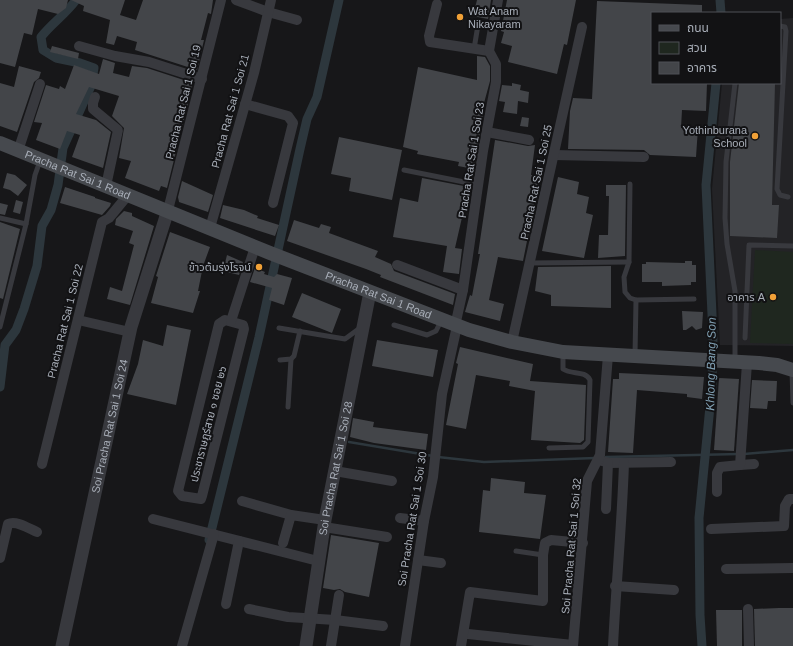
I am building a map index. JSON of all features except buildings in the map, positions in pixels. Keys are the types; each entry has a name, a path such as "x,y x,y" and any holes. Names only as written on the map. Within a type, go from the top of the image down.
{"main road":[{"name":"Pracha Rat Sai 1 Road","path":"0,143 168,210 270,253 456,326 512,342 563,352 741,362 793,367"}],"street":[{"name":"Pracha Rat Sai 1 Soi 19","path":"168,210 221,0"},
{"path":"236,0 268,12 297,20"},
{"name":"Pracha Rat Sai 1 Soi 21","path":"210,228 245,104 271,0"},
{"path":"437,4 429,36 430,42 489,51 498,0"},
{"name":"Pracha Rat Sai 1 Soi 25","path":"512,342 582,27"},
{"path":"79,46 115,56 149,62 202,79"},
{"name":"Pracha Rat Sai 1 Soi 23","path":"456,326 496,82 496,64 489,51"},
{"path":"18,151 40,84"},
{"path":"95,97 92,103 93,109 113,124 118,130 106,186"},
{"path":"245,104 288,116 293,123 273,203"},
{"path":"487,132 529,140"},
{"path":"554,155 644,157"},
{"name":"Pracha Rat Sai 1 Soi 22","path":"42,464 102,222 109,218 128,195"},
{"name":"Soi Pracha Rat Sai 1 Soi 24","path":"62,646 130,332 168,210"},
{"path":"231,321 255,246"},
{"path":"397,265 463,290"},
{"name":"Soi Pracha Rat Sai 1 Soi 28","path":"306,646 318,561 370,292"},
{"path":"78,320 130,332"},
{"name":"ประชาราษฎร์สาย ๑ ซอย ๒๖","path":"224,320 231,321 242,325 244,329 202,496 201,499 182,496 178,491 219,324 224,320"},
{"name":"Soi Pracha Rat Sai 1 Soi 30","path":"405,646 424,521 435,463 442,394 456,326"},
{"name":"Soi Pracha Rat Sai 1 Soi 32","path":"573,646 583,543 587,481 601,459 608,355"},
{"path":"740,458 741,362"},
{"path":"717,492 718,472 720,467 740,458 754,464"},
{"path":"606,510 601,459 624,463 671,462"},
{"path":"615,646 615,586 621,539 624,463"},
{"path":"335,471 392,481"},
{"path":"711,529 784,526 785,506 789,499 793,499"},
{"path":"242,501 291,515 387,537"},
{"path":"283,543 291,515"},
{"path":"400,518 424,521"},
{"path":"152,519 318,561"},
{"path":"0,558 8,524 12,522 37,532"},
{"path":"182,646 210,533"},
{"path":"461,646 470,592 542,601 543,555 547,540 583,543"},
{"path":"226,604 239,541"},
{"path":"418,560 441,563"},
{"path":"726,569 793,568"},
{"path":"615,586 674,590"},
{"path":"331,646 339,595"},
{"path":"249,609 288,618 334,620 383,626"},
{"path":"748,609 749,646"},
{"path":"468,634 573,646"}],"lane":[{"path":"474,49 478,25"},
{"path":"781,26 785,27 786,31 777,189 780,195 788,197"},
{"path":"734,84 726,162 725,218 727,244 735,291 741,362"},
{"path":"0,327 26,224 35,175 40,159"},
{"path":"404,170 479,185"},
{"path":"630,184 629,262 624,277 625,292 630,298 636,300 694,299"},
{"path":"0,218 26,224"},
{"path":"744,338 749,245 793,246"},
{"path":"530,263 629,262"},
{"path":"635,357 636,300"},
{"path":"394,325 427,335 436,331 442,320"},
{"path":"279,328 345,339 363,326"},
{"path":"288,408 291,360 294,356 300,331"},
{"path":"549,448 583,447 588,442 590,380 588,376 584,374 566,372 563,369 563,352"},
{"path":"280,360 291,360"},
{"path":"793,367 793,403"},
{"path":"516,551 543,555"}],"shaded area":[{"name":"Yothinburana School","path":"793,18 793,346 720,345 712,189 722,84 781,84 781,19"}],"green space":[{"name":"อาคาร A","path":"755,250 793,252 793,344 750,343"}],"waterway":[{"path":"0,387 5,345 16,330 37,266 42,226 51,210 58,185 63,148 91,86 94,68 80,63 56,58 43,50 41,37 76,0"},
{"path":"209,540 259,337 307,119 317,97 339,0"},
{"name":"Khlong Bang Son","path":"720,0 721,12"},
{"name":"Khlong Bang Son","path":"702,646 700,615 699,518 712,386 713,336 706,185 716,84"},
{"path":"349,442 433,456"},
{"path":"744,454 793,450"},
{"path":"606,457 739,454"},
{"path":"438,457 484,462 595,458"}],"place":[{"name":"Wat Anam Nikayaram","path":"460,17"},
{"name":"Yothinburana School","path":"755,136"},
{"name":"ข้าวต้มรุ่งโรจน์","path":"259,267"},
{"name":"อาคาร A","path":"773,297"}]}
